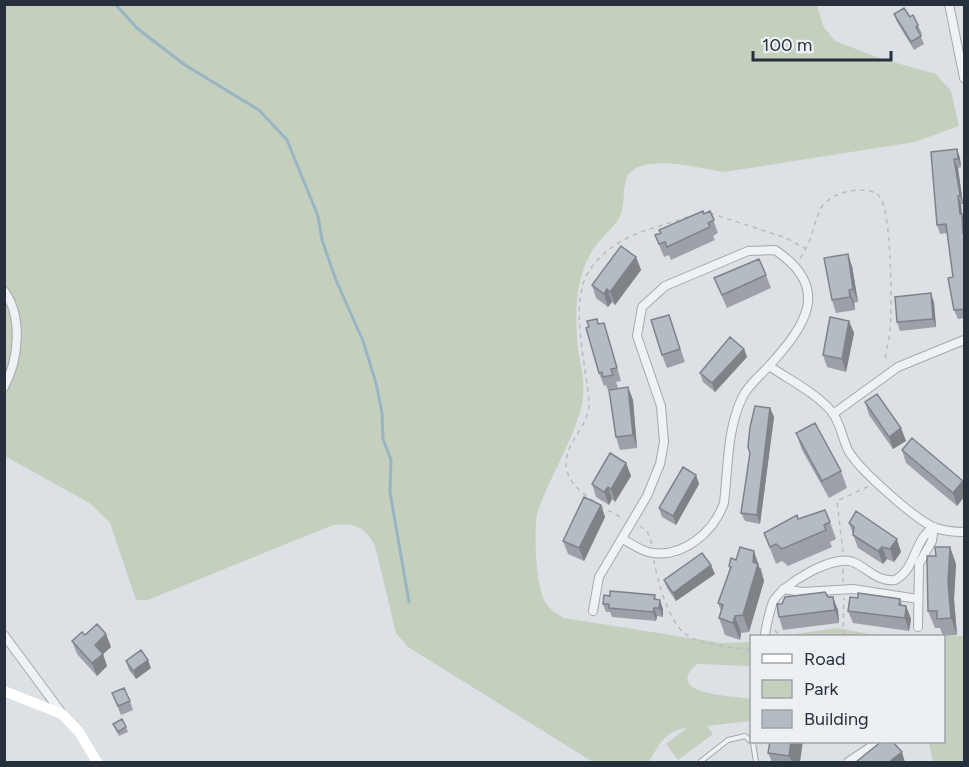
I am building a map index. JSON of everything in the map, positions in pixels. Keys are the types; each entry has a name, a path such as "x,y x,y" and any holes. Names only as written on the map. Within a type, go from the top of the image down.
{"main road":[{"path":"4,691 62,714 79,732 97,762"}],"street":[{"path":"949,4 964,78"},
{"path":"593,611 599,577 633,523 654,483 664,442 660,406 637,336 642,307 665,286 748,251 775,250 794,264 805,279 809,304 801,326 743,396 735,416 724,503 719,516 708,531 692,543 677,550 654,553 623,539"},
{"path":"4,291 15,316 17,335 15,357 4,387"},
{"path":"833,414 890,372 964,340"},
{"path":"769,366 821,402 833,414 848,451 861,469 934,527 964,532"},
{"path":"765,634 774,601 783,589 797,579 843,560 852,562 878,578 895,580 908,571 915,550 925,532 934,527"},
{"path":"918,627 919,564 932,541 934,527"},
{"path":"783,589 802,592 844,589 918,599"},
{"path":"4,634 62,714"},
{"path":"848,762 875,743"}],"lane":[{"path":"700,762 728,741 745,736 750,740"},
{"path":"753,743 756,762"}],"path":[{"path":"794,264 813,237 819,212 832,198 851,191 863,190 880,196 884,205 890,253 891,321 885,359 890,372"},
{"path":"702,213 712,213 786,238 806,249"},
{"path":"696,215 625,237 589,270 581,292 582,346 588,413 574,437 566,463 567,472 583,494 599,506 647,531 654,553 660,587 676,621 686,634 722,646 750,650"},
{"path":"843,635 842,529 837,501 867,488 875,480"}],"green space":[{"path":"5,5 817,5 823,26 835,41 882,59 936,74 951,91 959,126 915,142 724,172 686,165 655,163 642,166 632,171 626,180 620,215 587,260 579,284 576,322 583,395 577,423 537,514 536,559 540,585 546,603 564,618 721,643 750,642 750,666 697,664 689,674 688,682 694,688 704,692 750,699 750,721 707,726 713,734 678,760 666,744 687,728 679,729 668,735 649,762 593,762 408,647 396,633 375,546 367,534 358,527 333,525 148,600 136,600 110,523 91,504 5,456"},
{"path":"837,628 876,635 788,635"},
{"path":"945,636 964,636 964,762 933,762 929,743 945,743"}],"building":[{"path":"904,8 910,17 913,15 921,36 911,42 894,14"},
{"path":"957,149 958,159 954,159 964,233 964,309 954,310 948,278 953,277 946,224 937,225 931,152"},
{"path":"703,211 704,214 710,211 714,220 708,223 710,227 667,247 665,242 659,244 655,235 661,233 659,230"},
{"path":"621,246 636,257 610,292 607,289 604,294 592,285"},
{"path":"848,254 853,289 849,290 850,297 832,300 824,258"},
{"path":"759,259 766,275 722,295 714,278"},
{"path":"931,293 933,319 897,322 895,297"},
{"path":"669,315 680,349 662,355 651,320"},
{"path":"830,317 849,321 842,359 823,355"},
{"path":"597,319 598,324 604,323 617,368 611,369 613,375 603,377 602,372 599,373 586,328 589,327 587,321"},
{"path":"730,337 744,349 712,383 700,373"},
{"path":"628,387 633,435 616,437 609,390"},
{"path":"877,394 901,428 889,437 865,402"},
{"path":"755,406 770,408 757,515 741,513 750,453 748,447 750,427"},
{"path":"815,423 841,471 822,481 796,433"},
{"path":"912,438 963,481 953,493 902,450"},
{"path":"610,453 626,463 611,489 608,487 604,492 592,484"},
{"path":"683,467 696,475 673,516 659,508"},
{"path":"584,497 601,505 579,548 563,541"},
{"path":"825,510 830,522 824,525 826,530 782,549 776,544 770,547 764,533 797,515 798,519"},
{"path":"856,511 897,539 890,549 882,547 878,551 853,535 854,527 849,523"},
{"path":"740,547 754,551 753,562 758,564 743,615 735,616 733,623 719,618 723,605 718,603 731,567 729,566 731,558 736,560"},
{"path":"935,547 950,547 948,582 951,618 937,619 937,611 928,611 927,556 936,556"},
{"path":"702,553 711,565 673,593 664,580"},
{"path":"610,591 655,595 654,599 660,600 659,608 654,608 653,612 609,608 609,604 603,604 604,595 610,596"},
{"path":"825,592 828,597 833,597 835,610 779,617 777,604 782,604 785,597"},
{"path":"858,593 900,599 899,605 906,606 905,618 848,611 850,597 858,598"},
{"path":"97,624 106,634 95,645 103,654 92,663 72,641 82,632 85,635"},
{"path":"141,650 148,660 133,671 126,661"},
{"path":"124,688 130,701 118,706 112,693"},
{"path":"122,719 126,727 118,732 113,724"},
{"path":"770,743 791,743 789,756 768,753"},
{"path":"880,743 894,743 902,752 889,762 856,762"}],"waterway":[{"path":"115,4 138,29 185,65 259,110 287,140 318,216 322,240 336,280 363,341 376,383 382,413 383,439 391,460 390,492 409,602"}]}
